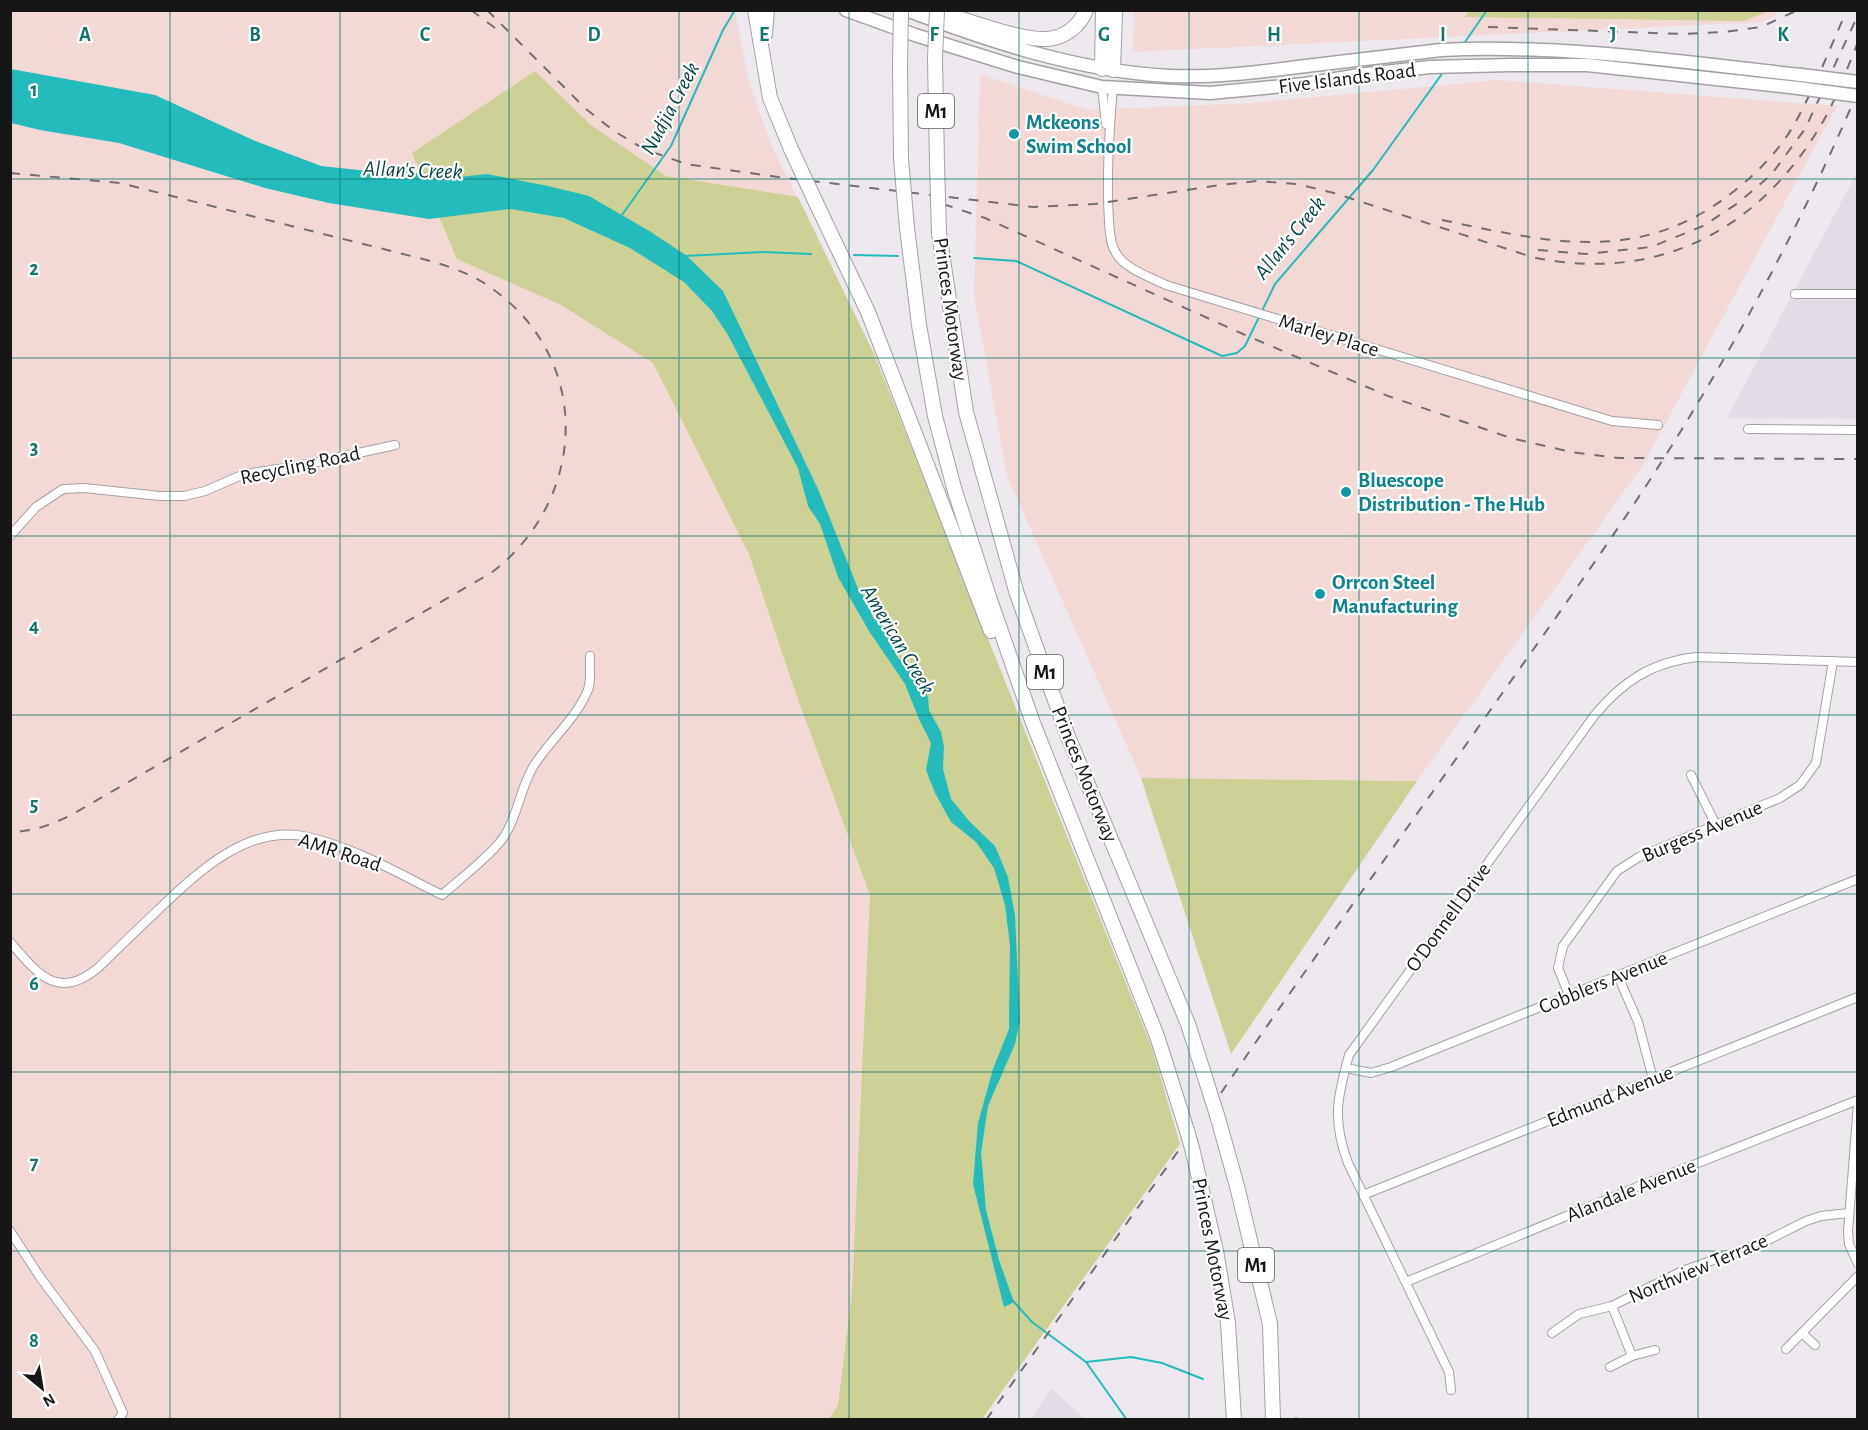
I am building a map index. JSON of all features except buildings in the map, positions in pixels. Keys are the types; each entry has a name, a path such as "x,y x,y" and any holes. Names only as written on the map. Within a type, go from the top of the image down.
{"highway":[{"path":"755,10 770,98 790,149 868,312 998,649 1033,723"},
{"path":"764,69 766,10"},
{"name":"Princes Motorway","path":"901,10 901,159 919,325 936,416 949,468 990,600 1033,723 1157,1036 1188,1134 1216,1251 1228,1323 1234,1419"},
{"path":"935,10 1015,34 1045,39 1056,38 1071,30 1083,19 1086,10"},
{"name":"Princes Motorway","path":"935,10 939,233 966,412 1017,594 1067,734 1188,1024 1217,1115 1238,1186 1270,1324 1273,1419"},
{"path":"1103,10 1108,69"},
{"path":"1108,69 1115,10"}],"main road":[{"name":"Five Islands Road","path":"846,10 915,35 1018,67 1107,87 1210,93 1430,68 1587,65 1857,96"},
{"name":"Five Islands Road","path":"906,10 1007,45 1070,63 1170,76 1212,76 1258,72 1441,50 1469,49 1580,52 1857,82"},
{"path":"1107,87 1108,69"}],"street":[{"name":"Marley Place","path":"1107,87 1108,202 1111,240 1116,253 1126,265 1166,285 1612,421 1658,425"},
{"path":"1795,294 1857,294"},
{"path":"1748,429 1857,430"},
{"name":"Recycling Road","path":"10,536 36,507 63,489 84,488 160,496 184,496 244,474 299,466 395,445"},
{"name":"AMR Road","path":"10,942 34,970 49,980 74,983 87,977 99,967 191,879 210,864 245,845 277,836 307,837 361,855 442,895 486,857 511,824 526,779 580,705 588,690 590,656"},
{"name":"O'Donnell Drive","path":"1451,1390 1449,1372 1363,1195 1339,1140 1338,1102 1349,1055 1594,716 1619,688 1642,674 1680,658 1857,662"},
{"name":"Burgess Avenue","path":"1569,996 1558,968 1563,946 1617,871 1639,857 1780,798 1800,785 1816,763 1833,661"},
{"path":"1691,775 1716,825"},
{"name":"Cobblers Avenue","path":"1346,1068 1371,1073 1391,1066 1857,879"},
{"path":"1618,976 1638,1022 1653,1079"},
{"name":"Edmund Avenue","path":"1363,1195 1857,997"},
{"path":"1857,1101 1849,1213 1849,1244 1857,1264"},
{"name":"Alandale Avenue","path":"1406,1282 1637,1186 1857,1101"},
{"name":"Northview Terrace","path":"1552,1333 1579,1314 1612,1306 1682,1271 1762,1243 1799,1224 1821,1216 1849,1213"},
{"path":"10,1231 40,1277 95,1351 123,1413 118,1419"},
{"path":"1786,1349 1857,1276"},
{"path":"1612,1306 1632,1356"},
{"path":"1802,1333 1815,1345"},
{"path":"1610,1367 1632,1356 1655,1350"}],"shaded area":[{"path":"10,11 735,11 749,82 771,144 874,354 1152,1048 979,1419 11,1419"},
{"path":"1134,11 1782,11 1762,22 1133,52"},
{"path":"980,74 1088,110 1250,103 1498,80 1837,106 1643,465 1417,781 1141,778 1007,476 974,295"},
{"path":"1857,172 1857,419 1727,418"},
{"path":"1052,1389 1085,1419 1030,1419"}],"green space":[{"path":"1470,10 1769,11 1743,21 1465,17"},
{"path":"535,71 591,125 666,176 798,197 874,354 1152,1048 1180,1144 982,1419 829,1419 838,1405 852,1294 870,895 795,691 749,554 653,363 561,305 457,259 412,153"},
{"path":"1141,778 1417,781 1231,1054"}],"water":[{"path":"11,69 155,95 253,140 321,166 377,172 396,168 440,179 487,174 589,196 687,256 723,291 818,489 859,591 867,600 873,618 887,630 898,658 920,681 928,697 929,710 941,732 944,747 943,769 951,799 970,822 995,846 1008,877 1015,916 1020,1020 1015,1044 988,1106 981,1153 986,1210 999,1260 1014,1302 1004,1307 973,1184 978,1123 993,1069 1009,1029 1010,945 1005,905 994,868 976,842 951,822 935,793 926,770 931,743 905,684 869,631 838,577 820,524 808,506 798,468 728,335 712,311 684,282 630,248 564,218 511,209 429,219 329,203 265,188 119,143 11,123"}],"waterway":[{"name":"Nudjia Creek","path":"622,215 671,146 723,30 735,10"},
{"name":"Allan's Creek","path":"1463,45 1487,10"},
{"name":"Allan's Creek","path":"974,258 1016,261 1222,356 1237,353 1245,346 1275,284 1373,170 1444,71"},
{"name":"Allan's Creek","path":"685,256 763,252 811,254"},
{"name":"Allan's Creek","path":"854,255 898,256"},
{"name":"American Creek","path":"1013,1301 1032,1322 1086,1362 1131,1357 1162,1363 1203,1379"},
{"path":"1086,1362 1127,1420"}],"railway":[{"path":"471,10 495,28"},
{"path":"487,10 586,109 614,131 644,149 686,164 1033,207 1094,204 1257,181 1297,184 1334,193 1532,257 1576,263 1619,263 1659,256 1696,242 1731,223 1763,197 1792,166 1818,130 1835,98 1858,42"},
{"path":"1488,27 1682,34 1725,32 1761,27 1798,10"},
{"path":"1442,220 1521,236 1559,241 1596,242 1632,238 1667,229 1703,213 1746,181 1770,158 1783,141 1809,96 1847,10"},
{"path":"1538,250 1586,254 1651,247 1703,226 1738,203 1771,175 1805,129 1858,15"},
{"path":"1221,1093 1608,543 1676,439 1761,293 1812,193 1858,91"},
{"path":"10,173 120,183 423,259 469,275 494,290 526,320 549,355 562,393 566,432 560,471 546,509 523,543 491,573 73,814 43,827 10,832"},
{"path":"943,204 985,218 1243,334 1388,396 1511,438 1571,452 1619,458 1858,459"},
{"path":"986,1420 1179,1150"}],"place":[{"name":"Mckeons Swim School","path":"1014,134"},
{"name":"Bluescope Distribution - The Hub","path":"1346,492"},
{"name":"Orrcon Steel Manufacturing","path":"1320,594"}]}
